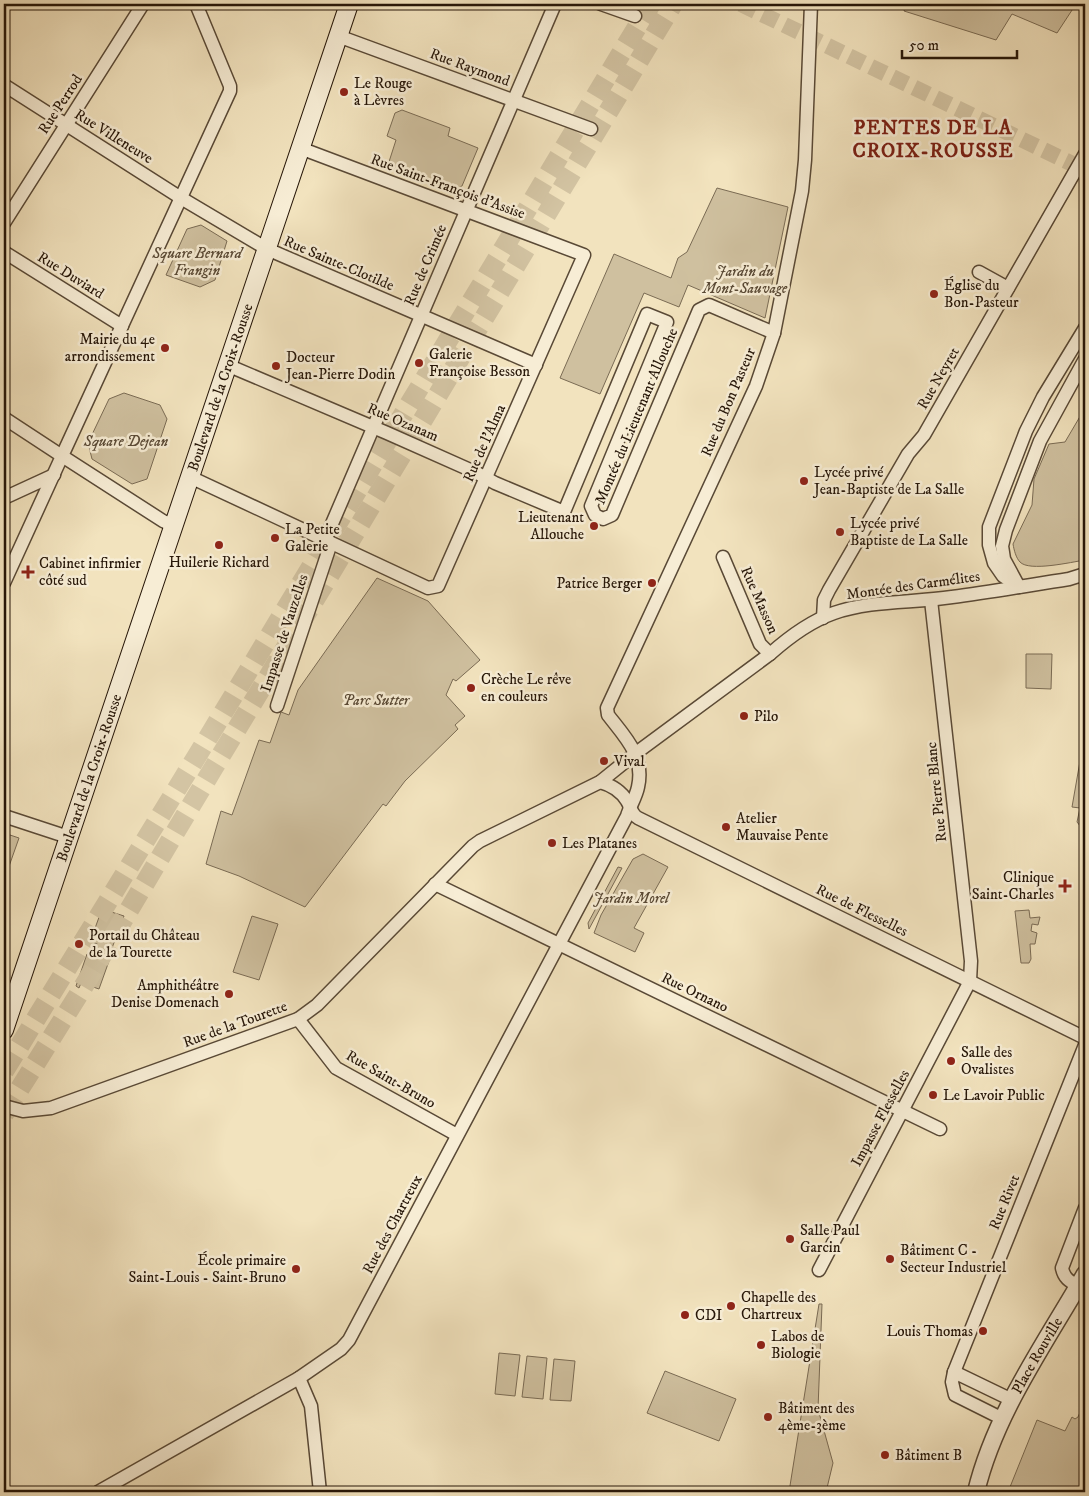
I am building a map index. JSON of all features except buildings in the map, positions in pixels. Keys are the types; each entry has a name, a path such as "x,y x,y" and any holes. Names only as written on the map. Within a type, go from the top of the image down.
{"main road":[{"name":"Boulevard de la Croix-Rousse","path":"4,1030 349,4"}],"street":[{"name":"Rue Perrod","path":"4,223 143,4"},
{"path":"4,583 228,98 230,86 196,4"},
{"name":"Rue de Crimée","path":"328,541 373,428 554,4"},
{"path":"600,4 635,16"},
{"name":"Rue du Bon Pasteur","path":"636,753 608,714 607,708 756,386 774,333 804,174 811,4"},
{"name":"Rue Raymond","path":"338,36 591,129"},
{"name":"Rue Villeneuve","path":"4,85 182,198"},
{"name":"Rue Saint-François d'Assise","path":"300,148 584,255"},
{"name":"Rue Neyret","path":"822,618 824,600 829,590 908,454 924,435 1085,154"},
{"path":"182,198 266,249"},
{"name":"Rue Sainte-Clotilde","path":"266,249 536,365"},
{"name":"Rue Duviard","path":"4,252 122,326"},
{"name":"Rue de l'Alma","path":"328,541 428,588 438,586 584,255"},
{"path":"980,272 1008,288"},
{"name":"Montée du Lieutenant Allouche","path":"564,512 646,314 666,322 591,506 595,515 604,518 612,515 699,310 709,305 774,333"},
{"path":"1020,587 1003,576 994,563 989,545 989,527 1026,431 1043,397 1085,328"},
{"path":"1020,587 1004,559 1002,546 1006,530 1040,441 1085,359"},
{"name":"Rue Ozanam","path":"228,365 477,472 486,478 564,512"},
{"path":"4,418 163,521 174,526"},
{"path":"4,498 54,474"},
{"path":"190,477 328,541"},
{"name":"Impasse de Vauzelles","path":"277,706 328,541"},
{"name":"Rue Masson","path":"724,557 760,644 770,654"},
{"name":"Montée des Carmélites","path":"600,782 785,641 835,612 864,606 931,600 1020,587 1069,579 1085,574"},
{"name":"Rue Pierre Blanc","path":"931,600 971,963 970,981"},
{"name":"Rue des Chartreux","path":"98,1492 299,1378 342,1349 349,1340 627,816 638,788 640,775 636,753"},
{"name":"Rue de Flesselles","path":"600,782 608,784 626,799 633,816 1085,1038"},
{"name":"Rue de la Tourette","path":"4,1106 23,1111 51,1108 298,1019 317,1005 435,884 480,841 600,782"},
{"path":"4,816 68,837"},
{"name":"Rue Ornano","path":"435,884 940,1129"},
{"name":"Impasse Flesselles","path":"819,1270 970,981"},
{"name":"Rue Saint-Bruno","path":"298,1019 336,1068 457,1135"},
{"name":"Rue Rivet","path":"954,1372 1085,1045"},
{"name":"Place Rouville","path":"1082,1280 1068,1280 1062,1268 1085,1208"},
{"name":"Place Rouville","path":"976,1492 987,1458 1012,1400 1082,1280"},
{"path":"954,1372 952,1382 955,1395 1003,1418"},
{"name":"Place Rouville","path":"954,1372 1012,1400"},
{"path":"299,1378 310,1406 320,1492"}],"green space":[{"path":"906,4 1076,4 1057,33 1012,14 996,40 904,11"},
{"path":"402,110 450,128 448,136 478,148 462,186 451,192 387,168 396,140 387,136 395,113"},
{"name":"Jardin du Mont-Sauvage","path":"717,188 788,207 765,318 688,285 679,307 644,293 600,394 560,378 614,254 671,278 678,258 687,252"},
{"name":"Square Bernard Frangin","path":"201,225 227,241 215,280 200,287 166,275 187,229"},
{"name":"Square Dejean","path":"124,393 160,405 167,419 147,479 132,484 92,459 88,443 109,399"},
{"path":"1085,408 1085,560 1051,566 1025,565 1017,558 1013,544 1032,505 1034,479 1049,444 1065,442"},
{"name":"Parc Sutter","path":"377,578 428,601 480,660 456,681 453,679 446,695 465,716 455,725 458,729 405,781 386,806 383,804 305,907 239,876 206,864 221,811 232,815 259,740 270,743 281,712 289,715 298,690"},
{"path":"1026,654 1052,654 1051,689 1026,688"},
{"path":"1083,744 1085,744 1085,832 1077,822 1080,808 1072,807"},
{"path":"4,833 19,838 7,872 4,871"},
{"name":"Jardin Morel","path":"643,854 668,867 634,928 644,933 635,952 594,933 601,915 633,859"},
{"path":"618,867 622,868 589,929 588,923"},
{"path":"102,909 124,916 112,948 90,942"},
{"path":"1029,910 1030,918 1040,917 1038,925 1032,924 1031,931 1037,933 1035,944 1030,944 1031,959 1029,963 1021,963 1015,911"},
{"path":"252,916 278,924 259,980 233,972"},
{"path":"87,954 109,961 99,989 81,983 79,988 76,986"},
{"path":"819,1304 822,1304 818,1409 833,1463 826,1492 789,1492"},
{"path":"499,1353 520,1355 515,1396 495,1394"},
{"path":"527,1356 547,1358 543,1399 522,1397"},
{"path":"554,1359 575,1361 571,1401 550,1400"},
{"path":"665,1371 736,1399 719,1441 647,1413"},
{"path":"1084,1403 1085,1492 1008,1492 1037,1420 1065,1431 1072,1417 1075,1419 1078,1417"}],"tunnel":[{"path":"4,1071 197,756 651,4"},
{"path":"4,1114 82,989 673,4"},
{"path":"741,4 1085,170"}],"place":[{"name":"Le Rouge à Lèvres","path":"344,92"},
{"name":"Église du Bon-Pasteur","path":"934,294"},
{"name":"Mairie du 4e arrondissement","path":"165,348"},
{"name":"Galerie Françoise Besson","path":"419,363"},
{"name":"Docteur Jean-Pierre Dodin","path":"276,366"},
{"name":"Lycée privé Jean-Baptiste de La Salle","path":"804,481"},
{"name":"Lieutenant Allouche","path":"594,526"},
{"name":"Lycée privé Baptiste de La Salle","path":"840,532"},
{"name":"La Petite Galerie","path":"275,538"},
{"name":"Huilerie Richard","path":"219,545"},
{"name":"Cabinet infirmier côté sud","path":"28,572"},
{"name":"Patrice Berger","path":"652,583"},
{"name":"Crèche Le rêve en couleurs","path":"471,688"},
{"name":"Pilo","path":"744,716"},
{"name":"Vival","path":"604,761"},
{"name":"Atelier Mauvaise Pente","path":"726,827"},
{"name":"Les Platanes","path":"552,843"},
{"name":"Clinique Saint-Charles","path":"1065,886"},
{"name":"Portail du Château de la Tourette","path":"79,944"},
{"name":"Amphithéâtre Denise Domenach","path":"229,994"},
{"name":"Salle des Ovalistes","path":"951,1061"},
{"name":"Le Lavoir Public","path":"933,1095"},
{"name":"Salle Paul Garcin","path":"790,1239"},
{"name":"Bâtiment C - Secteur Industriel","path":"890,1259"},
{"name":"École primaire Saint-Louis - Saint-Bruno","path":"296,1269"},
{"name":"Chapelle des Chartreux","path":"731,1306"},
{"name":"CDI","path":"685,1315"},
{"name":"Louis Thomas","path":"983,1331"},
{"name":"Labos de Biologie","path":"761,1345"},
{"name":"Bâtiment des 4ème-3ème","path":"768,1417"},
{"name":"Bâtiment B","path":"885,1455"}],"district":[{"name":"PENTES DE LA CROIX-ROUSSE","path":"933,138"}]}
